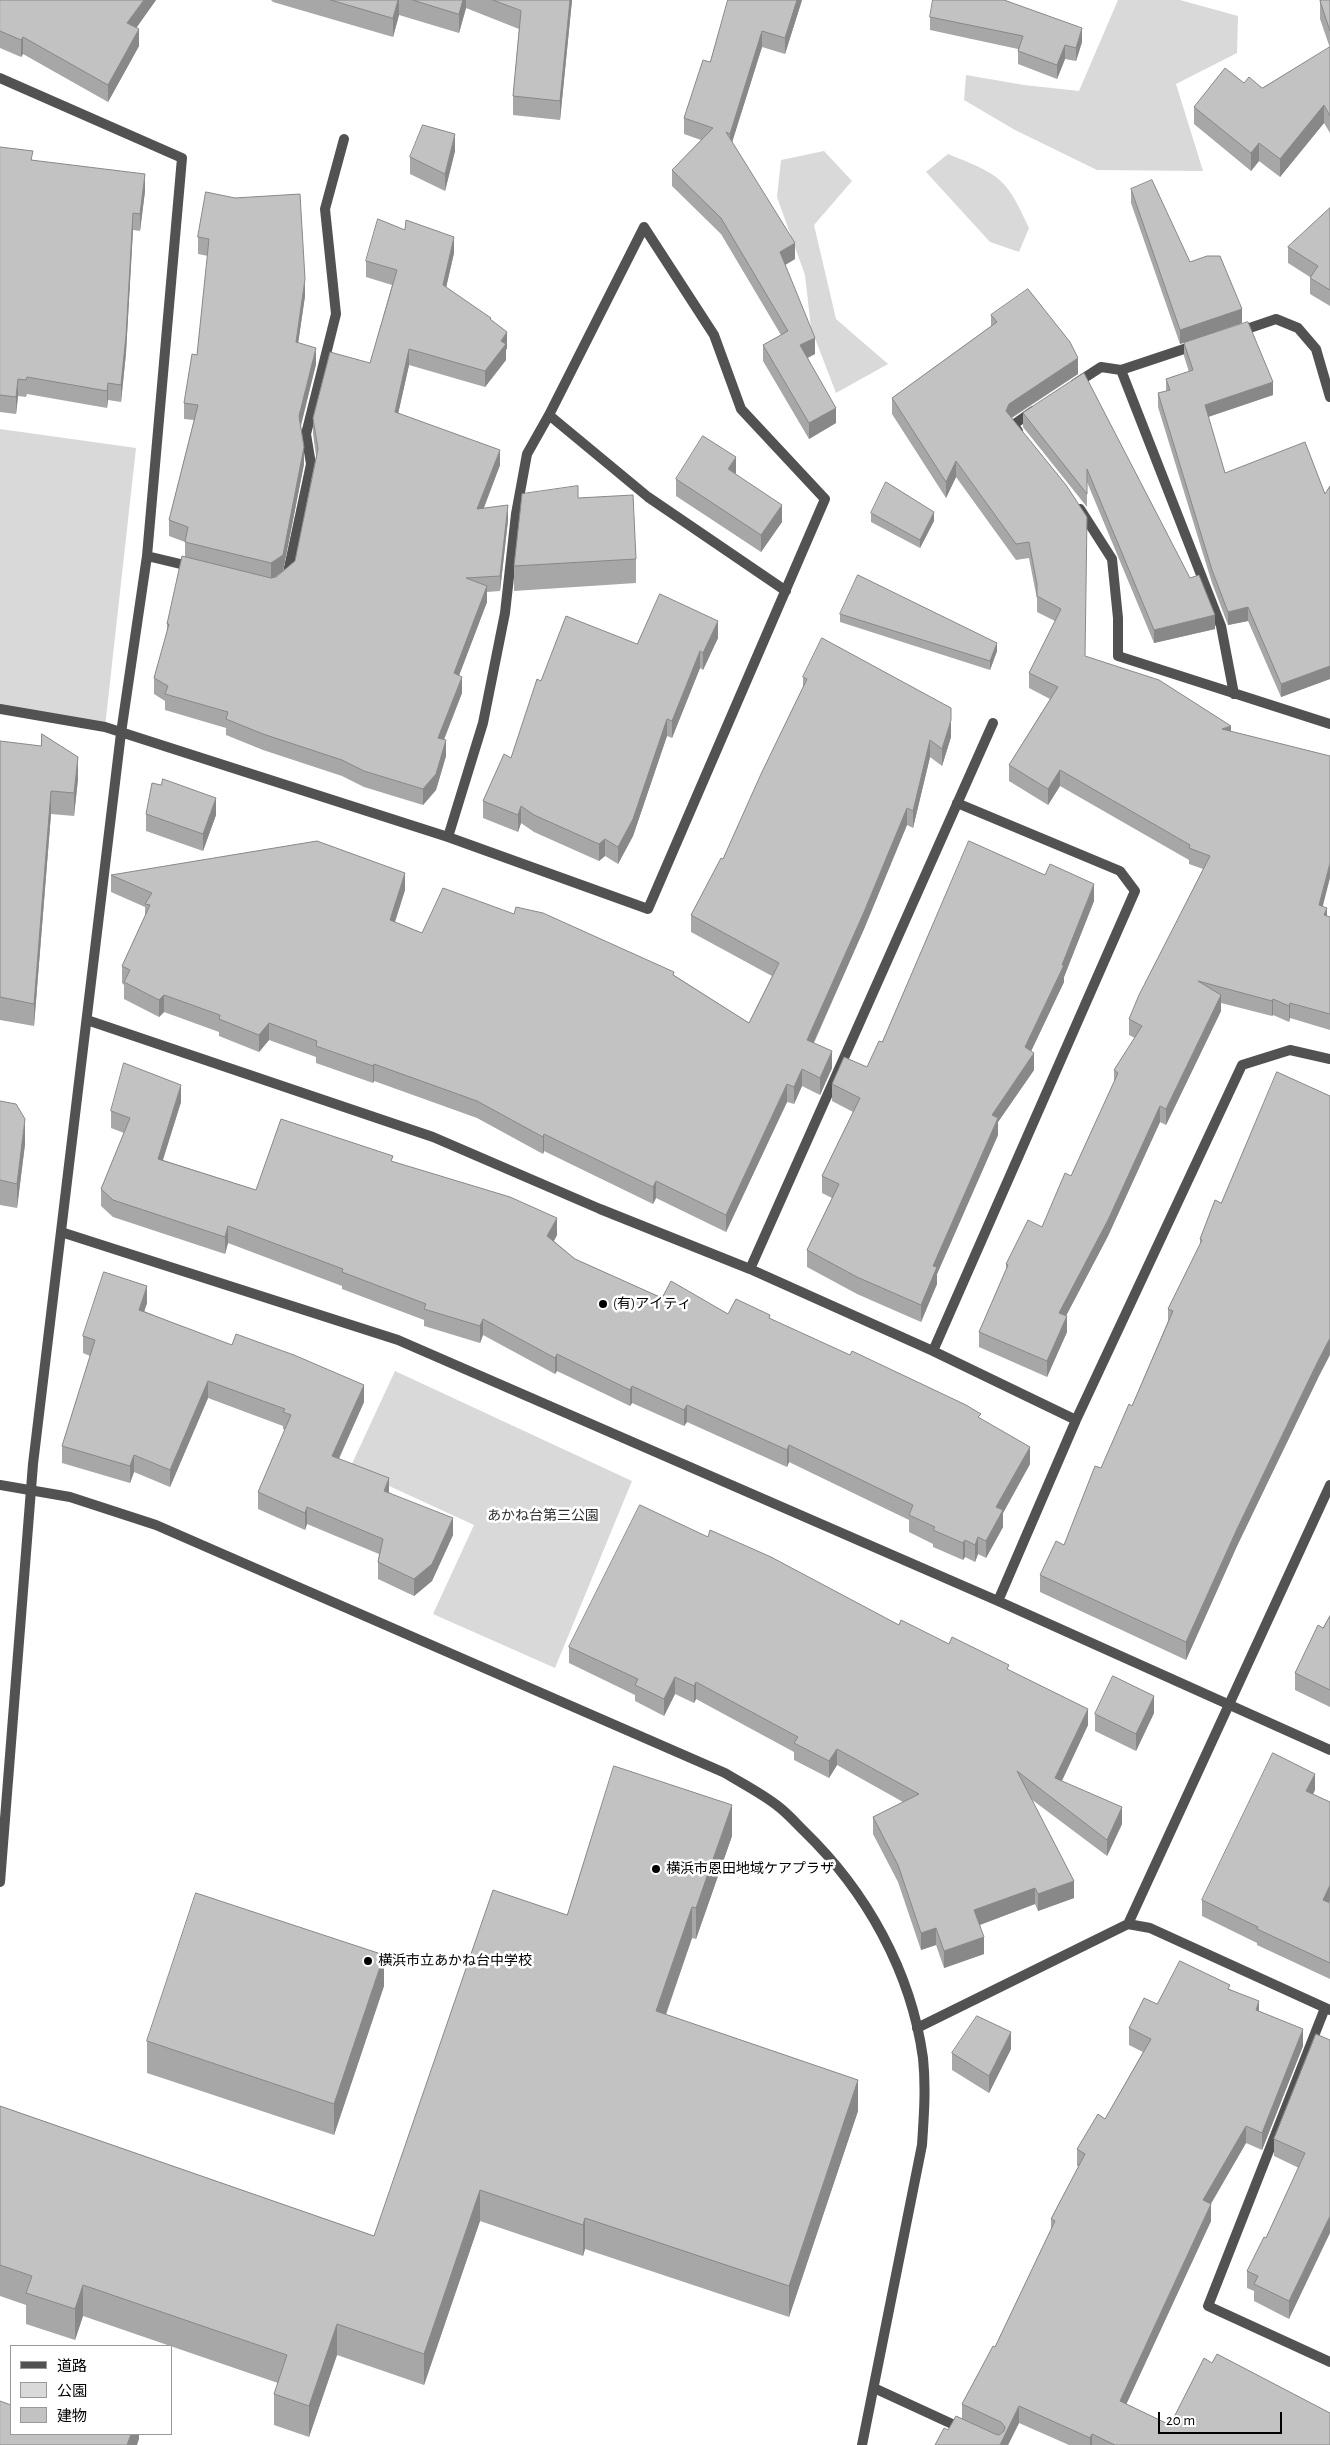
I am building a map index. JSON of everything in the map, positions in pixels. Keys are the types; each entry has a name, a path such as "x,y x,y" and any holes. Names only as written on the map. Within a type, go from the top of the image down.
{"street":[{"path":"0,78 182,158 147,556 121,733 30,1489 0,1882"},
{"path":"278,583 289,576 312,464 306,434 336,314 325,209 344,139"},
{"path":"0,709 105,727 448,837 648,909 825,499 741,409 714,335 644,227 550,415 526,454 516,514 506,613 487,705 448,837"},
{"path":"1230,334 1276,319 1298,328 1316,348 1330,397"},
{"path":"1069,388 1101,367 1121,370 1211,340"},
{"path":"1121,370 1221,626 1234,694"},
{"path":"1025,439 1013,425 1045,404"},
{"path":"550,415 648,497 786,591"},
{"path":"1072,497 1112,558 1118,618 1118,656 1330,724"},
{"path":"147,556 204,570"},
{"path":"750,1269 993,723"},
{"path":"933,1351 1135,891 1120,871 957,803"},
{"path":"87,1020 433,1137 600,1209 750,1269 933,1351 1076,1420"},
{"path":"998,1602 1076,1420 1242,1065 1290,1050 1330,1059"},
{"path":"61,1232 398,1340 998,1602 1330,1750"},
{"path":"1128,1924 1229,1704 1326,1504 1330,1485"},
{"path":"0,1486 30,1489 70,1497 156,1525 725,1773 780,1807 827,1853 867,1906 901,1974 917,2028 923,2059 925,2098 922,2145 862,2445"},
{"path":"917,2028 1128,1924 1150,1928 1328,2009 1208,2306 1330,2362"},
{"path":"874,2388 973,2434"}],"green space":[{"path":"1118,0 1180,0 1238,16 1237,53 1176,84 1203,171 1097,170 1015,130 964,100 966,75 1024,85 1079,91"},
{"path":"824,151 852,181 814,225 836,319 888,364 836,393 811,328 805,275 777,197 781,160"},
{"path":"948,154 990,173 1007,188 1029,228 1019,252 990,242 926,172"},
{"path":"0,429 136,448 105,727 0,705"},
{"name":"あかね台第三公園","path":"395,1371 632,1481 555,1668 433,1614 474,1525 350,1468"}],"building":[{"path":"0,0 144,0 127,23 139,29 108,85 23,37 21,40 0,31"},
{"path":"331,0 398,0 393,18"},
{"path":"413,0 463,0 459,14"},
{"path":"493,0 570,0 560,101 513,96 521,11"},
{"path":"728,0 797,0 785,38 762,31 730,134 726,132 795,243 780,252 815,338 800,345 836,408 809,423 763,345 788,331 721,218 672,170 713,128 684,118 703,60 710,62"},
{"path":"933,0 1004,0 1082,28 1076,48 1065,45 1057,65 1018,51 1023,36 930,17"},
{"path":"1330,0 1330,31 1320,1"},
{"path":"1330,47 1330,116 1324,105 1280,159 1259,143 1251,153 1194,107 1225,68 1244,83 1249,77 1262,88"},
{"path":"423,125 455,134 445,174 410,157"},
{"path":"0,147 33,151 31,160 145,174 140,214 133,213 126,336 121,385 108,383 107,391 27,377 26,380 18,379 16,397 0,395"},
{"path":"1152,180 1190,262 1207,256 1220,256 1242,309 1180,330 1131,189"},
{"path":"206,192 235,198 300,194 305,279 296,342 316,348 299,416 304,447 283,555 271,563 185,542 188,527 169,520 198,405 184,403 192,354 197,355 209,239 198,237"},
{"path":"1330,208 1330,290 1310,278 1318,266 1288,247"},
{"path":"378,219 405,230 406,220 454,237 443,285 491,318 507,332 501,341 506,344 485,371 409,349 395,412 500,450 477,509 508,505 500,576 466,578 487,586 454,673 462,677 438,738 446,740 436,774 423,789 364,771 342,760 263,734 226,719 228,712 165,694 168,686 154,678 169,624 167,624 182,556 271,578 276,577 295,561 318,449 313,418 330,352 370,363 397,270 366,261"},
{"path":"1028,289 1070,342 1078,358 1009,404 1006,411 1066,485 1087,517 1085,656 1159,680 1231,726 1222,729 1330,756 1330,863 1319,905 1327,908 1324,915 1330,917 1330,1014 1290,1003 1289,1006 1273,999 1272,1001 1198,981 1221,995 1166,1109 1160,1106 1108,1220 1059,1313 1067,1316 1047,1361 979,1332 1008,1265 1006,1264 1028,1220 1042,1227 1065,1173 1071,1176 1118,1073 1114,1070 1142,1026 1129,1019 1139,995 1210,856 1189,848 1190,845 1060,770 1048,789 1009,765 1058,687 1029,673 1061,609 1037,596 1037,584 1029,542 1016,544 956,461 946,482 892,398 997,322 991,315"},
{"path":"1248,322 1273,382 1205,405 1225,473 1305,442 1325,494 1330,486 1330,666 1281,684 1248,607 1228,612 1212,570 1158,393 1170,390 1166,379 1193,370 1184,343"},
{"path":"1084,373 1190,578 1199,575 1215,615 1154,630 1087,469 1087,494 1023,413"},
{"path":"703,436 736,457 728,469 782,505 761,535 676,479"},
{"path":"886,482 934,512 920,540 871,513"},
{"path":"578,486 578,498 633,495 636,559 514,566 522,494"},
{"path":"858,575 997,643 990,661 840,614"},
{"path":"660,594 718,621 703,653 700,651 672,721 667,719 633,819 618,847 605,839 599,844 534,815 521,806 518,815 483,801 504,754 511,758 537,679 541,681 566,616 637,644"},
{"path":"822,638 951,708 951,720 942,749 930,740 913,811 907,808 864,912 807,1040 832,1051 820,1078 802,1069 794,1087 787,1084 726,1215 656,1181 653,1187 544,1134 543,1137 477,1101 374,1064 373,1066 316,1046 317,1041 269,1023 259,1035 219,1019 220,1015 164,995 159,1000 124,982 130,970 122,966 150,905 145,904 152,893 111,875 317,841 405,873 390,920 422,933 443,888 514,914 516,907 543,913 674,972 673,975 749,1023 779,963 691,915 721,858 723,859 761,774 807,679 803,677"},
{"path":"42,734 78,757 74,793 51,791 34,1004 0,997 0,741 41,746"},
{"path":"163,779 216,798 203,834 146,814 152,783 161,785"},
{"path":"969,841 1045,875 1050,864 1094,884 1062,965 1064,965 1025,1047 1034,1053 992,1115 998,1118 933,1266 937,1267 921,1305 857,1277 807,1250 839,1184 822,1176 860,1098 832,1084 844,1057 867,1067 879,1041 882,1042"},
{"path":"124,1063 181,1085 158,1159 256,1190 281,1119 393,1156 391,1161 510,1197 557,1218 547,1236 575,1259 662,1298 671,1281 728,1314 736,1299 770,1315 769,1318 850,1355 852,1351 966,1405 981,1414 978,1417 1030,1447 996,1507 1003,1510 986,1541 978,1537 975,1545 965,1540 963,1543 933,1530 935,1527 909,1515 913,1505 789,1445 787,1450 687,1405 684,1410 632,1386 630,1390 557,1354 555,1358 483,1319 480,1326 424,1309 426,1304 342,1272 343,1269 228,1226 225,1237 113,1200 101,1189 130,1118 111,1111"},
{"path":"1277,1072 1330,1096 1330,1338 1237,1529 1186,1642 1040,1575 1056,1541 1064,1545 1095,1466 1101,1468 1129,1404 1132,1406 1173,1311 1168,1309 1202,1240 1200,1239 1215,1200 1221,1203"},
{"path":"0,1101 16,1104 25,1119 17,1184 0,1180"},
{"path":"104,1272 147,1286 139,1310 232,1345 236,1334 294,1355 364,1385 332,1456 389,1478 384,1491 453,1518 432,1564 414,1579 378,1562 383,1539 307,1507 305,1513 258,1492 291,1415 283,1412 285,1409 208,1381 170,1470 134,1455 130,1466 62,1446 95,1340 83,1336"},
{"path":"640,1505 708,1537 710,1530 771,1557 899,1625 901,1620 949,1644 952,1637 1009,1665 1007,1669 1088,1709 1055,1778 1122,1807 1107,1840 1017,1771 1074,1881 1038,1894 1035,1888 974,1910 984,1937 944,1951 936,1928 921,1933 898,1865 873,1817 919,1794 837,1749 829,1761 794,1743 798,1737 696,1682 694,1686 675,1677 664,1699 635,1685 638,1679 569,1647"},
{"path":"1330,1616 1330,1690 1295,1673 1318,1625 1323,1628"},
{"path":"1113,1676 1154,1696 1136,1734 1095,1714"},
{"path":"1273,1753 1315,1774 1306,1791 1330,1802 1330,1885 1323,1900 1330,1903 1330,1963 1257,1929 1258,1927 1202,1900"},
{"path":"614,1766 732,1805 696,1908 692,1907 656,2011 858,2080 789,2286 585,2218 583,2225 480,2190 424,2354 337,2324 309,2406 274,2394 287,2355 83,2285 75,2309 26,2293 32,2276 0,2265 0,2106 374,2236 493,1890 567,1915"},
{"path":"196,1893 384,1955 334,2104 147,2041"},
{"path":"1180,1961 1230,1985 1228,1989 1259,2001 1256,2010 1303,2029 1262,2133 1246,2126 1203,2200 1211,2204 1120,2401 1170,2425 1204,2358 1212,2363 1217,2354 1330,2413 1330,2445 1115,2445 1092,2434 1090,2438 1019,2406 1000,2445 935,2445 944,2428 948,2430 956,2416 995,2434 999,2435 1004,2431 1005,2427 1001,2422 962,2404 993,2346 995,2347 1055,2221 1051,2219 1085,2154 1077,2149 1098,2114 1105,2119 1151,2039 1129,2028 1144,1998 1157,2004"},
{"path":"977,2016 1011,2032 989,2076 952,2053"},
{"path":"1316,2034 1330,2040 1330,2216 1289,2301 1254,2284 1258,2276 1247,2271 1264,2237 1266,2238 1305,2153 1274,2139"},
{"path":"0,2401 10,2405 10,2435 131,2435 127,2445 0,2445"}],"place":[{"name":"(有)アイティ","path":"603,1304"},
{"name":"横浜市恩田地域ケアプラザ","path":"656,1869"},
{"name":"横浜市立あかね台中学校","path":"368,1961"}]}
